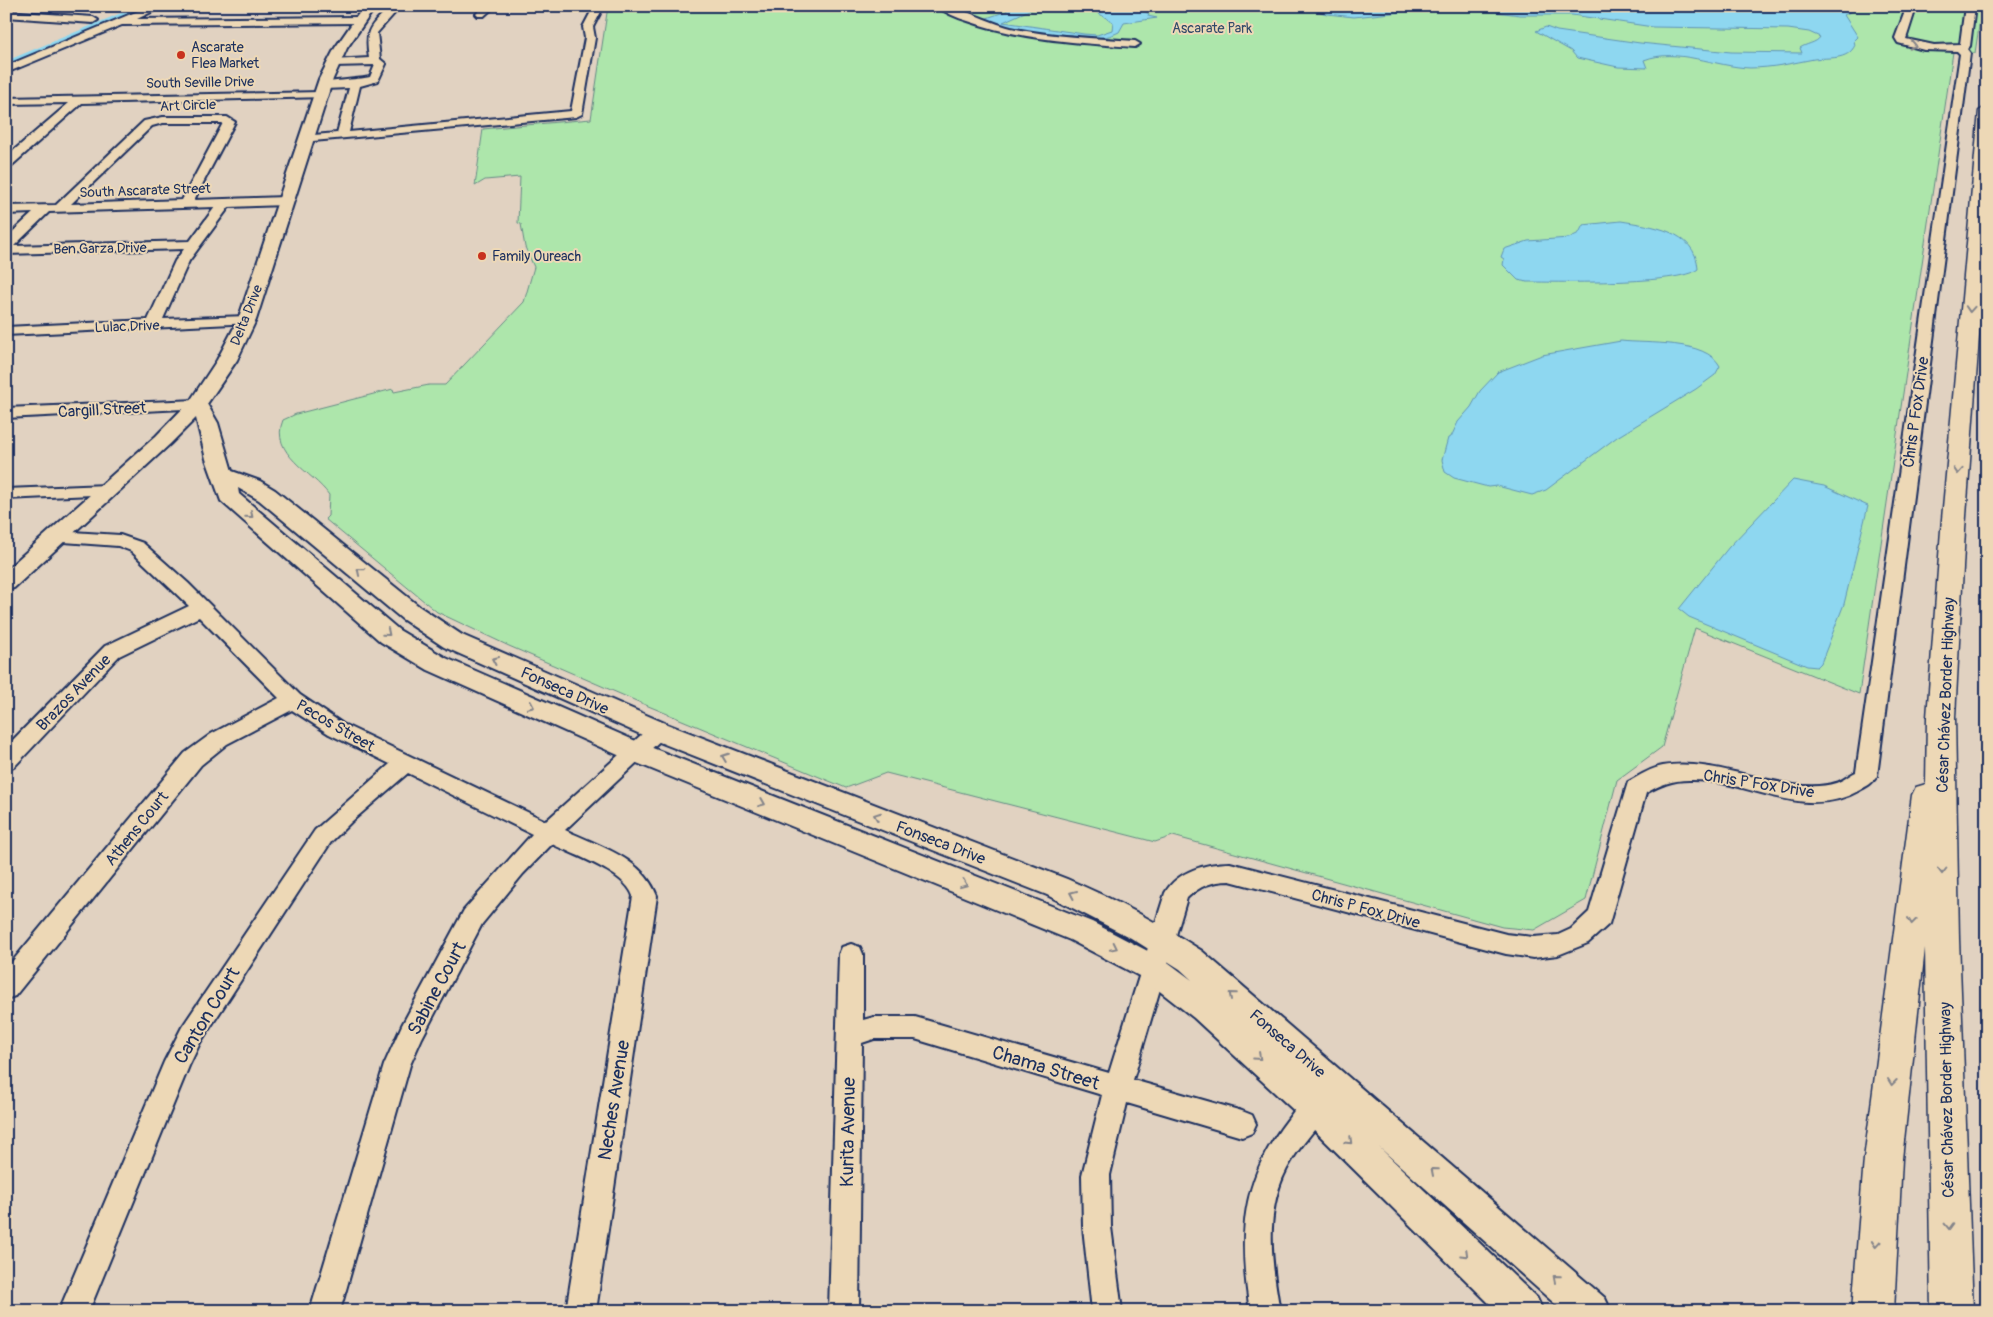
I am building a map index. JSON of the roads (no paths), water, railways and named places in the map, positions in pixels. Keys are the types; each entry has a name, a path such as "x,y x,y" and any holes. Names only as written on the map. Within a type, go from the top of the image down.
{"highway":[{"name":"César Chávez Border Highway","path":"1952,1311 1942,949 1941,717 1953,530 1987,111"},
{"path":"1873,1311 1883,1159 1927,795 1941,717"}],"main road":[{"name":"Delta Drive","path":"6,583 163,440 197,404 227,360 247,320 322,90 333,63 358,20 370,6"},
{"name":"Fonseca Drive","path":"197,404 202,410 230,496 239,506 390,636 406,647 437,664 636,752 1081,931 1158,954 1191,960 1324,1095 1524,1311"},
{"path":"163,440 188,437 213,444"},
{"name":"Fonseca Drive","path":"225,476 252,486 274,500 411,613 453,641 658,731 1057,887 1119,915 1158,954"},
{"name":"Fonseca Drive","path":"1324,1095 1592,1311"}],"street":[{"path":"6,70 159,6"},
{"path":"333,63 376,61 370,37 373,28 396,6"},
{"path":"481,14 490,6"},
{"path":"306,139 576,114 589,44 588,27 598,6"},
{"path":"942,6 972,20 1008,31 1062,39 1135,44"},
{"path":"1908,6 1909,14 1900,38 1902,41 1916,46 1960,48 1965,46 1970,6"},
{"path":"6,14 93,20"},
{"path":"118,22 358,20"},
{"name":"Chris P Fox Drive","path":"1158,954 1177,893 1189,882 1217,872 1230,872 1506,944 1525,947 1556,946 1574,940 1589,930 1600,917 1636,788 1645,780 1658,776 1693,772 1813,794 1844,790 1866,776 1965,53 1960,48"},
{"name":"South Seville Drive","path":"6,101 79,100 322,90 374,80 381,64 376,61"},
{"path":"342,136 355,84"},
{"path":"6,164 79,100"},
{"name":"Art Circle","path":"60,208 145,124 163,120 227,120 229,122 226,130 186,204"},
{"name":"South Ascarate Street","path":"6,210 285,201"},
{"path":"153,325 182,261 225,203"},
{"path":"6,246 46,208"},
{"name":"Ben Garza Drive","path":"6,250 193,245"},
{"name":"Lulac Drive","path":"6,331 247,320"},
{"name":"Cargill Street","path":"6,413 197,404"},
{"path":"6,494 107,490"},
{"name":"Pecos Street","path":"56,537 130,543 146,555 293,700 336,729 632,874 643,890"},
{"name":"Brazos Avenue","path":"6,761 112,651 201,608"},
{"name":"Athens Court","path":"6,988 193,759 219,739 293,700"},
{"name":"Sabine Court","path":"325,1311 397,1065 411,1033 473,918 486,900 550,833 658,731"},
{"name":"Canton Court","path":"74,1311 177,1062 206,1008 323,836 343,816 406,763"},
{"name":"Neches Avenue","path":"581,1311 645,896 643,890"},
{"name":"Kurita Avenue","path":"844,1311 851,954"},
{"path":"1107,1311 1097,1227 1096,1175 1117,1089 1158,954"},
{"name":"Chama Street","path":"850,1035 874,1028 915,1028 1117,1089 1242,1124"},
{"path":"1265,1311 1259,1277 1257,1236 1260,1203 1277,1159 1324,1095"}],"water":[{"path":"1006,6 1038,6 1003,22 1084,34 1097,35 1112,30 1113,22 1096,12 1094,6 1136,6 1149,14 1148,16 1157,18 1124,23 1119,32 1100,38 1070,37 1005,27 984,19 1007,11"},
{"path":"1301,6 1861,6 1844,15 1858,37 1854,41 1855,45 1852,50 1843,56 1750,68 1670,56 1644,60 1647,68 1618,67 1577,58 1571,51 1536,31 1546,27 1557,31 1640,43 1731,52 1802,53 1800,48 1816,41 1820,37 1809,32 1788,29 1653,27 1572,15 1520,15 1464,8 1429,9 1354,17 1327,14"},
{"path":"1621,221 1658,228 1681,238 1695,256 1698,269 1687,274 1668,278 1644,280 1617,282 1527,282 1518,280 1503,265 1504,259 1501,257 1504,249 1528,241 1569,238 1579,233 1583,225"},
{"path":"1621,341 1675,344 1689,347 1713,357 1720,366 1715,375 1696,389 1617,437 1546,490 1532,495 1497,486 1488,487 1454,478 1445,472 1442,460 1448,438 1451,437 1458,422 1471,407 1480,391 1498,372 1542,355"},
{"path":"1793,480 1824,486 1868,506 1844,604 1821,663 1817,667 1807,666 1689,617 1679,609 1729,547"}],"waterway":[{"path":"6,64 145,6"}],"place":[{"name":"Ascarate Flea Market","path":"181,55"},
{"name":"Family Oureach","path":"482,256"}],"park label":[{"name":"Ascarate Park","path":"1212,28"}]}
